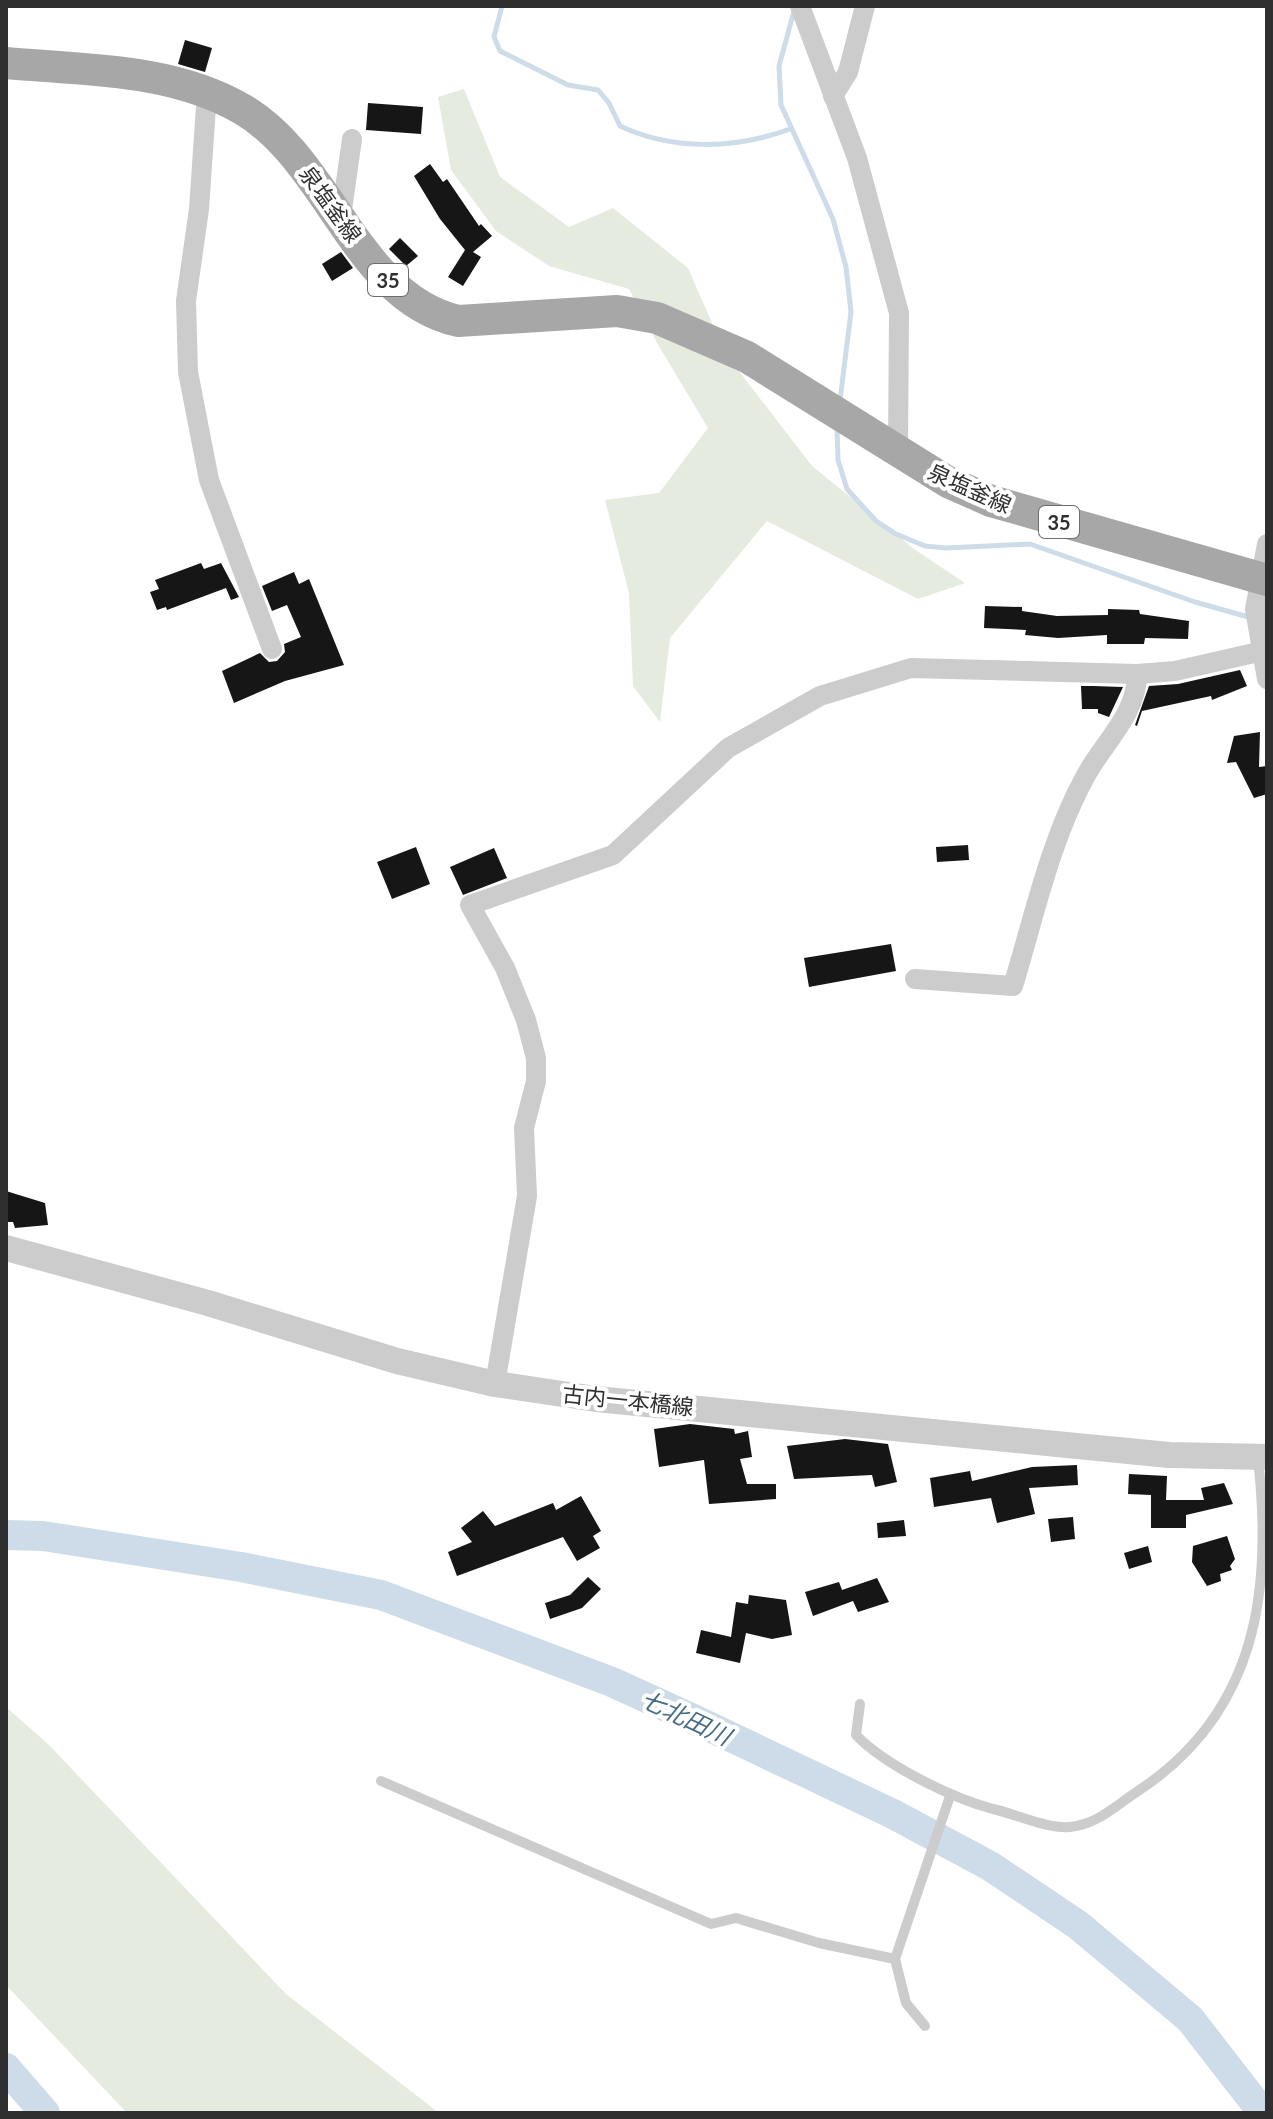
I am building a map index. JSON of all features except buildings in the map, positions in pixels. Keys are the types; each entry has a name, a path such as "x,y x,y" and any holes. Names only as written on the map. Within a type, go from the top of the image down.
{"main road":[{"name":"泉塩釜線","path":"6,63 174,81 242,108 286,144 391,284 435,316 458,321 617,311 657,318 747,357 948,482 991,501 1261,584"}],"street":[{"path":"833,96 848,72 865,6"},
{"path":"802,10 857,158 899,313 898,452"},
{"path":"207,92 199,209 186,301 188,372 209,480 272,649"},
{"path":"341,217 352,139"},
{"path":"1267,544 1261,584 1262,646 1267,679"},
{"path":"495,1384 527,1196 524,1128 536,1081 536,1058 505,968 470,905 613,855 728,748 820,696 911,668 1137,674 1175,671 1262,646"},
{"path":"915,979 1013,986 1053,854 1085,776 1117,729 1137,692 1137,674"},
{"name":"古内一本橋線","path":"6,1248 208,1303 397,1361 495,1384 596,1399 1140,1453 1262,1457"}],"lane":[{"path":"860,1704 856,1735 867,1747 950,1796 1065,1828 1093,1823 1163,1774 1199,1741 1225,1700 1254,1636 1265,1541 1262,1457"},
{"path":"381,1781 711,1924 736,1918 819,1943 895,1959"},
{"path":"925,2026 906,2003 895,1959 950,1796"}],"shaded area":[{"path":"464,89 500,177 569,227 613,208 688,268 725,353 812,466 914,549 965,583 918,599 767,521 670,638 660,722 633,686 629,593 605,500 659,493 708,428 629,289 549,266 496,231 451,170 438,97"},
{"path":"6,1707 48,1744 286,1994 439,2113 127,2113 6,1985"}],"waterway":[{"path":"502,6 494,37 500,51 568,85 598,90 609,103 620,126 661,140 705,144 748,140 790,129"},
{"path":"794,11 779,66 781,105 833,219 846,267 851,312 840,400"},
{"path":"837,426 838,460 847,489 876,521 896,534 925,546 946,548 1030,544 1195,602 1252,618"},
{"name":"七北田川","path":"6,1535 43,1536 241,1567 381,1595 612,1682 693,1719 893,1814 990,1866 1078,1925 1190,2019 1263,2113"},
{"name":"七北田川","path":"6,2068 45,2113"}]}
